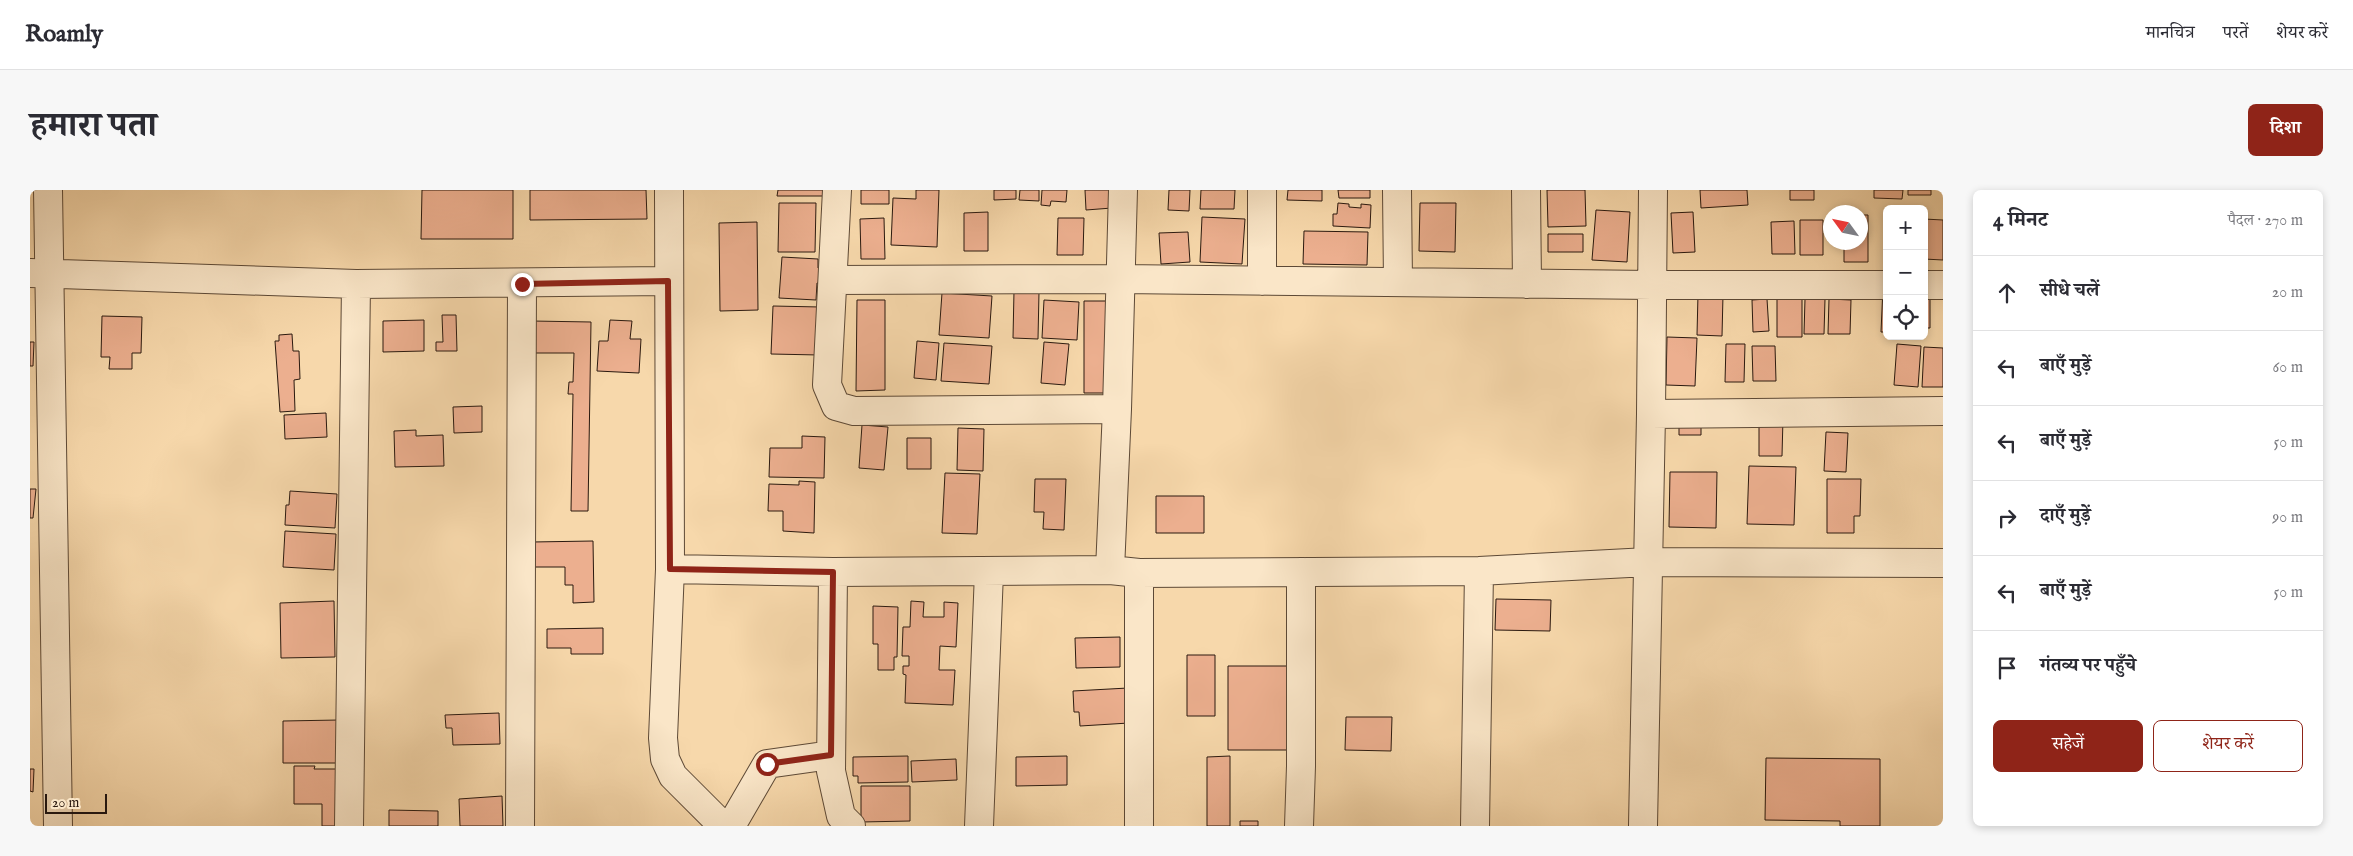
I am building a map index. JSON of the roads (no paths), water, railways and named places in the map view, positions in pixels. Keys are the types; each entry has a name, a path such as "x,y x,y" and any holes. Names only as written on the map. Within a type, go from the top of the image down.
{"street":[{"path":"48,190 40,274 58,826"},
{"path":"669,190 670,569 663,738 665,759 673,776 723,826"},
{"path":"837,190 827,385 836,406 854,411 1117,409"},
{"path":"1110,570 1123,190"},
{"path":"1262,190 1262,281"},
{"path":"1397,190 1398,282"},
{"path":"1526,190 1527,284"},
{"path":"1643,826 1651,414 1653,190"},
{"path":"40,274 356,284 522,284 668,281"},
{"path":"833,280 1121,279 1652,285 1883,285"},
{"path":"349,826 356,284"},
{"path":"520,826 522,284"},
{"path":"1928,285 1943,285"},
{"path":"1651,414 1943,412"},
{"path":"670,569 833,572 1110,570 1139,573 1479,571 1648,562 1943,563"},
{"path":"1475,826 1479,571"},
{"path":"833,572 831,755 835,797 841,816 851,826"},
{"path":"979,826 989,572"},
{"path":"1298,826 1301,766 1301,572"},
{"path":"1139,573 1140,826"},
{"path":"731,826 767,764 831,755"}]}
